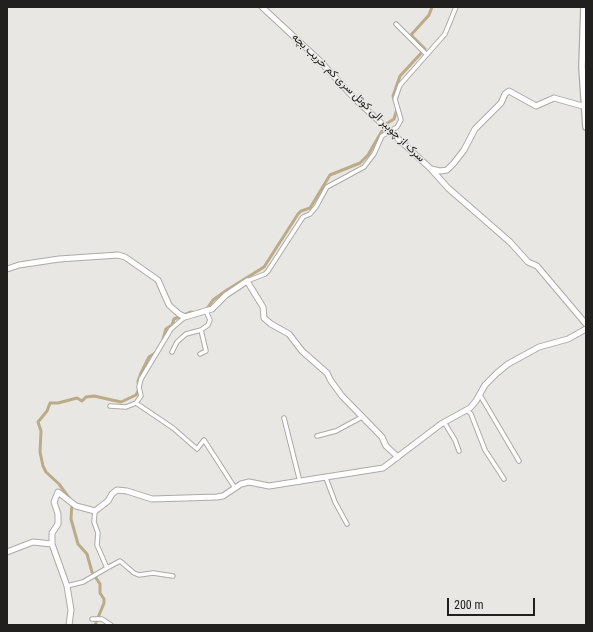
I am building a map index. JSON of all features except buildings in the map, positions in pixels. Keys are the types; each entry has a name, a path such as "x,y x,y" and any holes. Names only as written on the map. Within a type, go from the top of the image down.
{"main road":[{"path":"584,7 582,67 586,127"}],"street":[{"name":"سرک از چوببر الی کوتل سری کم خریب بچه","path":"262,7 319,60 355,98 431,169 440,171 446,170 454,163 464,150 476,129 501,103 505,94 509,91 536,106 554,98 585,106"},
{"path":"110,406 126,407 136,403 141,396 139,387 142,379 171,329 185,317 212,309 226,295 247,281 265,274 303,218 310,214 316,207 327,187 364,167 374,154 382,136 397,127 401,120 395,99 400,85 445,34 456,7"},
{"path":"396,24 426,54"},
{"path":"431,169 448,188 510,242 528,262 537,266 586,324"},
{"path":"7,269 19,265 59,259 118,255 125,257 158,280 170,304 179,314 185,317"},
{"path":"247,281 263,307 264,318 288,334 302,351 327,373 342,396 382,437 386,446 398,458"},
{"path":"172,352 180,339 186,334 200,330 210,323 206,311"},
{"path":"107,568 97,545 98,533 94,522 95,511 108,501 112,494 117,490 127,491 152,499 223,496 241,484 249,482 269,486 382,468 398,458 407,449 444,422 467,410 476,401 494,376 508,364 539,348 568,339 586,329"},
{"path":"200,330 206,351 200,354"},
{"path":"480,395 519,461"},
{"path":"136,403 173,428 197,449 204,440 235,488"},
{"path":"467,410 471,414 485,450 504,479"},
{"path":"317,436 336,431 362,417"},
{"path":"284,418 300,482"},
{"path":"444,422 455,440 459,451"},
{"path":"326,478 347,524"},
{"path":"69,625 71,610 67,586 52,544 52,532 58,524 58,514 54,502 58,492 76,506 95,511"},
{"path":"7,552 33,542 52,544"},
{"path":"67,586 83,582 120,561 134,573 140,575 153,573 173,576"},
{"path":"92,619 102,619 111,625"}],"waterway":[{"path":"394,100 393,96 400,76 425,49 411,35 429,15 432,7"},
{"path":"206,310 213,300 264,267 298,214 301,211 310,208 330,175 360,163 368,155 386,124 394,119 397,109"},
{"path":"162,343 166,329 172,325 174,319 191,312 196,313"},
{"path":"95,625 104,603 104,599 100,593 100,584 92,572 87,554 78,544 71,519 72,502 59,484 46,472 43,466 40,452 41,431 38,422 47,411 50,403 58,403 77,398 82,401 86,397 94,396 121,402 136,395 139,389 138,381 141,373 149,357 158,351"}]}
